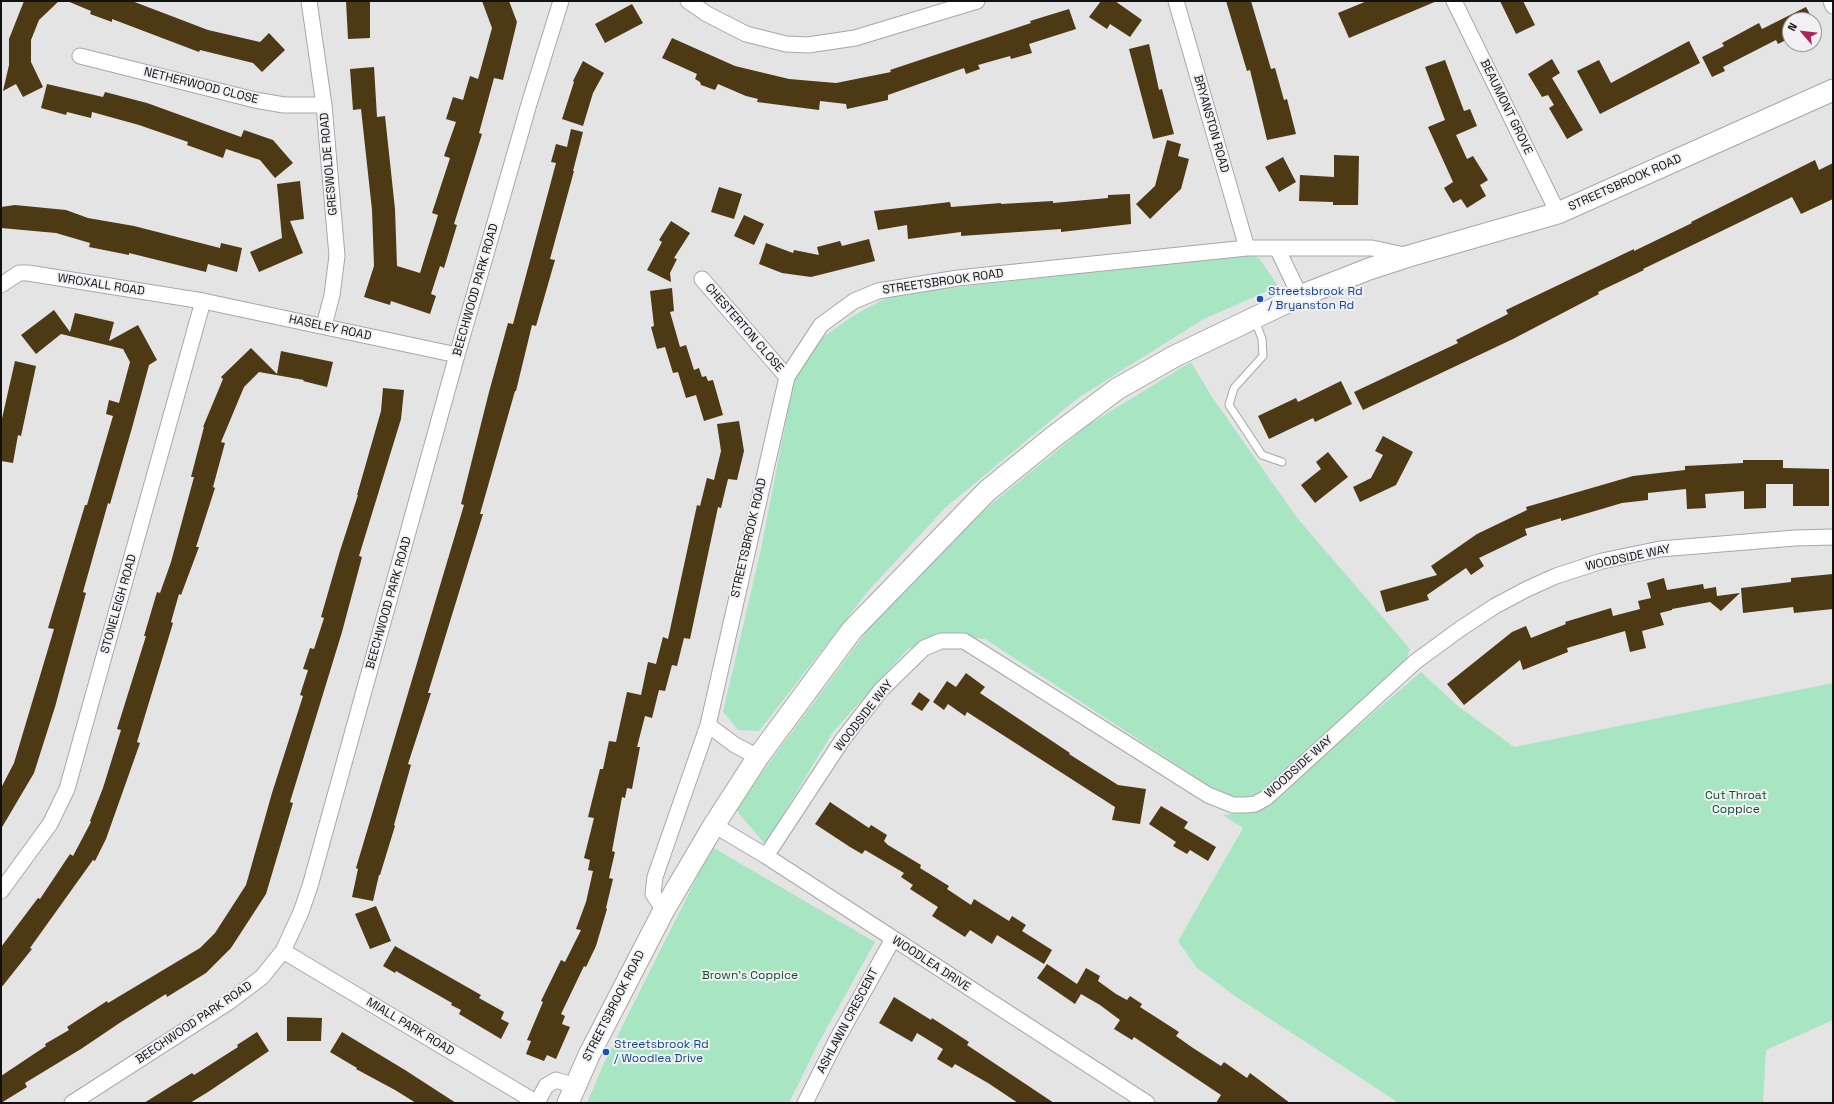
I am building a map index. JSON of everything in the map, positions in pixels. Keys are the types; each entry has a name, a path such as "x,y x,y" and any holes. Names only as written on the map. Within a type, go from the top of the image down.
{"main road":[{"name":"STREETSBROOK ROAD","path":"571,1095 588,1055 664,910 714,825 758,757 852,630 987,491 1052,438 1117,390 1175,356 1300,296 1369,269 1409,256 1558,213 1833,90"}],"street":[{"name":"GRESWOLDE ROAD","path":"309,1 324,105 337,256 332,295 324,326"},
{"name":"BEECHWOOD PARK ROAD","path":"72,1103 229,1002 262,977 283,951 310,886 457,355 529,104 561,1"},
{"path":"688,1 707,14 746,34 786,44 808,45 855,38 978,1"},
{"name":"BRYANSTON ROAD","path":"1176,1 1247,248"},
{"name":"BEAUMONT GROVE","path":"1454,1 1558,213"},
{"path":"1830,1 1833,6"},
{"name":"NETHERWOOD CLOSE","path":"80,56 256,100 284,105 324,105"},
{"name":"STREETSBROOK ROAD","path":"664,910 653,894 655,877 708,725 787,377 821,325 854,301 878,291 958,278 1247,248 1372,248 1409,256"},
{"path":"1277,248 1300,296"},
{"name":"WROXALL ROAD","path":"1,285 19,274 28,273 204,301"},
{"name":"CHESTERTON CLOSE","path":"702,279 787,377"},
{"name":"HASELEY ROAD","path":"204,301 457,355"},
{"name":"STONELEIGH ROAD","path":"1,891 50,824 67,789 204,301"},
{"name":"WOODSIDE WAY","path":"766,856 843,739 881,690 924,648 941,641 964,641 1208,795 1233,805 1255,804 1266,798 1415,662 1460,628 1495,606 1556,576 1602,561 1660,549 1795,538 1833,537"},
{"path":"708,725 735,745 758,757"},
{"name":"WOODLEA DRIVE","path":"714,825 766,856 1147,1103"},
{"name":"ASHLAWN CRESCENT","path":"805,1103 836,1041 892,939"},
{"name":"MIALL PARK ROAD","path":"283,951 538,1103 546,1086 556,1080 571,1095"}],"lane":[{"path":"1254,318 1262,339 1263,356 1234,388 1229,405 1262,455 1282,462"}],"green space":[{"path":"1249,255 1259,258 1278,286 1202,320 1078,398 946,507 869,590 759,731 738,730 723,712 761,549 794,379 822,338 853,316 880,301 903,293"},
{"path":"1191,362 1212,397 1298,519 1410,649 1406,660 1257,795 1244,800 1226,797 985,639 941,634 908,649 833,732 765,844 735,809 878,616 983,511 1088,425"},
{"name":"Cut Throat Coppice","path":"1421,672 1458,706 1514,747 1833,683 1833,1020 1766,1050 1763,1103 1399,1103 1235,996 1196,967 1178,941 1243,828 1223,815 1250,812 1265,806"},
{"name":"Brown's Coppice","path":"712,847 875,942 819,1042 789,1103 587,1103 604,1063"}],"building":[{"path":"24,1 59,1 39,20 31,40 31,62 43,87 23,97 16,84 3,91 9,65 9,39"},
{"path":"67,1 132,1 208,30 260,42 269,33 285,50 262,72 253,63 200,50 199,52 112,19 112,22 90,14 91,11"},
{"path":"346,1 370,1 370,38 348,39"},
{"path":"482,1 509,1 517,22 503,80 494,78 479,133 482,134 454,224 457,225 444,268 440,266 431,294 436,296 430,314 391,301 390,305 364,297 374,266 372,210 361,109 353,110 350,69 374,67 377,117 385,116 395,209 397,266 420,273 438,215 432,213 450,158 444,156 456,122 446,119 453,97 463,100 470,76 478,79 492,28"},
{"path":"1101,1 1115,1 1142,20 1130,37 1110,24 1107,29 1089,17"},
{"path":"1226,1 1251,1 1271,69 1275,68 1284,100 1287,99 1296,134 1267,140 1250,70 1247,71"},
{"path":"1367,1 1437,1 1349,38 1338,13"},
{"path":"1500,1 1523,1 1535,25 1516,34"},
{"path":"632,4 643,23 605,43 595,24"},
{"path":"1806,7 1809,12 1796,12"},
{"path":"1069,9 1076,29 1029,44 1032,53 1011,59 1010,56 978,65 980,69 966,74 964,68 888,95 888,100 847,109 846,104 820,101 819,110 757,102 758,99 746,96 718,84 715,90 701,85 700,82 695,79 697,74 662,58 672,38 735,66 789,79 836,83 891,72 890,70 1031,23 1030,21"},
{"path":"1782,19 1782,42 1778,44 1776,40 1723,67 1725,71 1712,77 1702,57 1724,46 1722,43 1759,23 1762,29"},
{"path":"1689,41 1700,63 1600,114 1577,71 1599,60 1611,83"},
{"path":"1149,44 1159,90 1162,89 1174,134 1153,139 1129,49"},
{"path":"1552,59 1560,73 1552,78 1583,130 1567,139 1549,108 1554,105 1548,95 1542,97 1528,74"},
{"path":"1445,60 1464,111 1470,109 1477,126 1456,135 1467,159 1473,156 1488,180 1480,185 1486,196 1467,208 1461,199 1453,203 1444,188 1453,182 1428,127 1445,120 1425,67"},
{"path":"583,61 604,73 593,93 583,126 562,119 574,82 573,81"},
{"path":"47,84 103,97 105,92 147,103 241,137 244,130 273,140 293,163 275,178 260,160 226,149 223,158 187,145 188,142 139,125 92,112 91,118 67,112 66,115 41,108"},
{"path":"571,129 583,132 550,259 555,260 536,326 532,325 516,391 480,514 483,514 428,693 431,693 408,764 411,765 394,825 395,826 379,875 373,901 352,897 358,869 356,868 464,505 461,504 489,392 508,323 513,324 556,163 551,162 556,144 567,147"},
{"path":"1167,140 1181,144 1178,156 1189,159 1181,189 1150,219 1136,204 1155,186"},
{"path":"1334,155 1359,156 1358,205 1333,205 1333,202 1299,201 1300,175 1334,177"},
{"path":"1283,157 1296,182 1279,192 1265,167"},
{"path":"1815,160 1819,170 1833,163 1833,199 1801,214 1792,197 1643,269 1644,270 1598,292 1599,294 1513,339 1363,410 1354,392 1458,343 1456,340 1508,314 1506,310 1692,223 1691,222"},
{"path":"300,181 304,219 290,221 303,253 259,272 250,252 282,238 277,184"},
{"path":"719,187 742,194 734,219 711,212"},
{"path":"1130,194 1131,224 1061,232 1061,229 961,236 961,232 908,239 907,225 878,230 874,211 950,202 951,207 1001,203 1053,201 1053,203 1108,198 1108,195"},
{"path":"15,205 66,210 88,218 134,226 220,248 221,243 242,248 237,272 208,264 206,272 129,253 129,255 89,247 90,243 56,233 1,228 1,207"},
{"path":"744,215 764,224 754,245 734,236"},
{"path":"671,221 690,233 674,258 677,259 670,273 671,282 647,270 662,242 659,240"},
{"path":"869,239 875,261 811,277 782,273 759,264 766,243 793,253 794,250 819,255 817,247 840,241 842,246"},
{"path":"672,288 674,311 670,312 680,347 686,345 694,370 699,368 702,377 706,376 708,381 713,380 723,415 704,421 696,395 686,398 678,372 673,373 665,347 657,349 651,327 654,326 650,291"},
{"path":"54,310 70,332 75,313 114,322 109,341 138,325 157,360 149,365 110,504 108,503 83,592 86,593 55,707 34,773 1,829 1,788 14,763 54,629 48,628 85,505 87,505 113,416 106,414 109,400 119,403 130,362 123,349 61,334 36,354 21,335"},
{"path":"251,348 277,374 281,351 333,362 327,387 303,381 304,380 259,372 244,387 221,442 225,443 213,487 215,488 196,547 199,547 181,595 179,594 171,622 173,623 137,742 140,743 106,839 95,861 93,860 30,948 32,949 1,988 1,947 38,898 40,899 70,854 73,856 91,822 90,821 103,788 121,730 117,729 146,636 144,636 157,592 160,593 171,562 194,477 191,477 203,427 223,379 221,377"},
{"path":"15,361 36,366 21,436 18,435 13,463 1,461 1,423"},
{"path":"1341,381 1352,404 1315,422 1313,418 1269,439 1258,416 1296,398 1298,402"},
{"path":"383,388 404,390 401,419 359,556 362,557 342,632 290,802 293,803 266,894 231,948 206,973 167,997 166,994 121,1022 81,1049 25,1083 27,1087 1,1103 1,1076 46,1046 45,1044 69,1030 67,1027 107,1001 108,1003 200,948 215,933 246,885 272,793 303,696 300,695 308,670 303,669 310,648 314,649 324,618 321,617 358,495 381,411"},
{"path":"739,421 744,451 737,480 728,479 721,508 718,507 690,639 684,638 677,666 672,665 665,691 659,690 652,718 645,716 637,747 640,747 632,789 627,788 625,798 622,797 612,851 615,852 609,878 613,879 607,909 596,946 586,967 584,966 561,1014 565,1016 562,1024 570,1027 556,1059 547,1055 544,1061 526,1054 531,1041 527,1040 543,1002 541,1001 561,960 565,962 581,930 576,929 586,902 593,871 588,870 590,860 584,858 594,818 588,817 600,769 603,769 609,741 616,742 627,692 641,695 648,662 656,664 663,637 668,639 697,505 700,506 707,478 714,480 721,451 717,424"},
{"path":"1383,436 1413,452 1396,485 1360,502 1353,487 1371,478 1383,455 1375,451"},
{"path":"1328,452 1348,477 1315,503 1301,485 1321,469 1316,462"},
{"path":"1743,460 1783,460 1783,468 1829,469 1829,506 1793,506 1793,484 1766,484 1766,508 1744,509 1744,491 1705,494 1706,508 1687,509 1686,489 1648,493 1648,500 1622,503 1561,521 1561,518 1525,529 1527,535 1479,558 1484,566 1471,575 1466,568 1427,595 1429,600 1386,612 1380,591 1437,575 1431,566 1477,534 1527,510 1526,507 1633,476 1685,470 1685,466 1743,463"},
{"path":"1833,574 1833,609 1794,613 1793,607 1743,613 1741,588 1791,582 1791,578"},
{"path":"1664,578 1667,590 1703,584 1704,589 1716,587 1717,596 1740,593 1721,611 1710,602 1672,609 1660,613 1664,625 1642,631 1646,648 1630,652 1625,631 1567,648 1568,652 1523,670 1520,660 1464,705 1447,684 1512,632 1526,626 1531,638 1566,624 1565,622 1611,608 1613,616 1640,609 1638,601 1651,598 1647,583"},
{"path":"966,673 985,687 980,693 1070,753 1069,754 1118,785 1146,789 1140,824 1112,820 1115,807 967,712 965,716 948,704 944,710 933,702 947,681 956,687"},
{"path":"919,692 930,700 922,711 911,704"},
{"path":"830,802 869,828 871,825 887,835 884,841 888,845 921,865 920,868 949,886 947,889 971,905 974,899 1009,921 1012,916 1026,925 1022,931 1052,950 1044,964 997,935 992,944 970,930 965,937 932,916 938,907 910,889 913,885 901,877 904,873 865,850 862,854 815,824"},
{"path":"1161,806 1188,822 1184,828 1216,847 1208,861 1190,850 1187,854 1173,846 1176,842 1149,824"},
{"path":"376,906 391,941 370,949 355,914"},
{"path":"395,946 481,995 479,998 504,1012 501,1019 509,1023 501,1039 459,1014 461,1010 451,1005 452,1003 396,971 395,973 383,966"},
{"path":"1047,964 1077,984 1086,968 1100,976 1098,981 1127,1000 1130,996 1142,1004 1140,1007 1179,1032 1176,1036 1193,1048 1221,1066 1224,1062 1247,1078 1250,1073 1290,1103 1216,1103 1221,1095 1134,1037 1132,1040 1114,1029 1120,1020 1100,1005 1081,994 1075,1004 1037,978"},
{"path":"894,997 931,1020 932,1018 969,1042 967,1045 1054,1103 1018,1103 988,1083 955,1064 952,1068 937,1059 943,1049 917,1033 912,1042 879,1023"},
{"path":"287,1017 322,1018 321,1041 287,1041"},
{"path":"257,1032 269,1051 208,1092 190,1103 144,1103 192,1073 194,1075 238,1047 237,1045"},
{"path":"342,1032 456,1103 416,1103 356,1069 357,1068 330,1052"}],"place":[{"name":"Streetsbrook Rd / Bryanston Rd","path":"1260,299"},
{"name":"Streetsbrook Rd / Woodlea Drive","path":"606,1052"}]}
